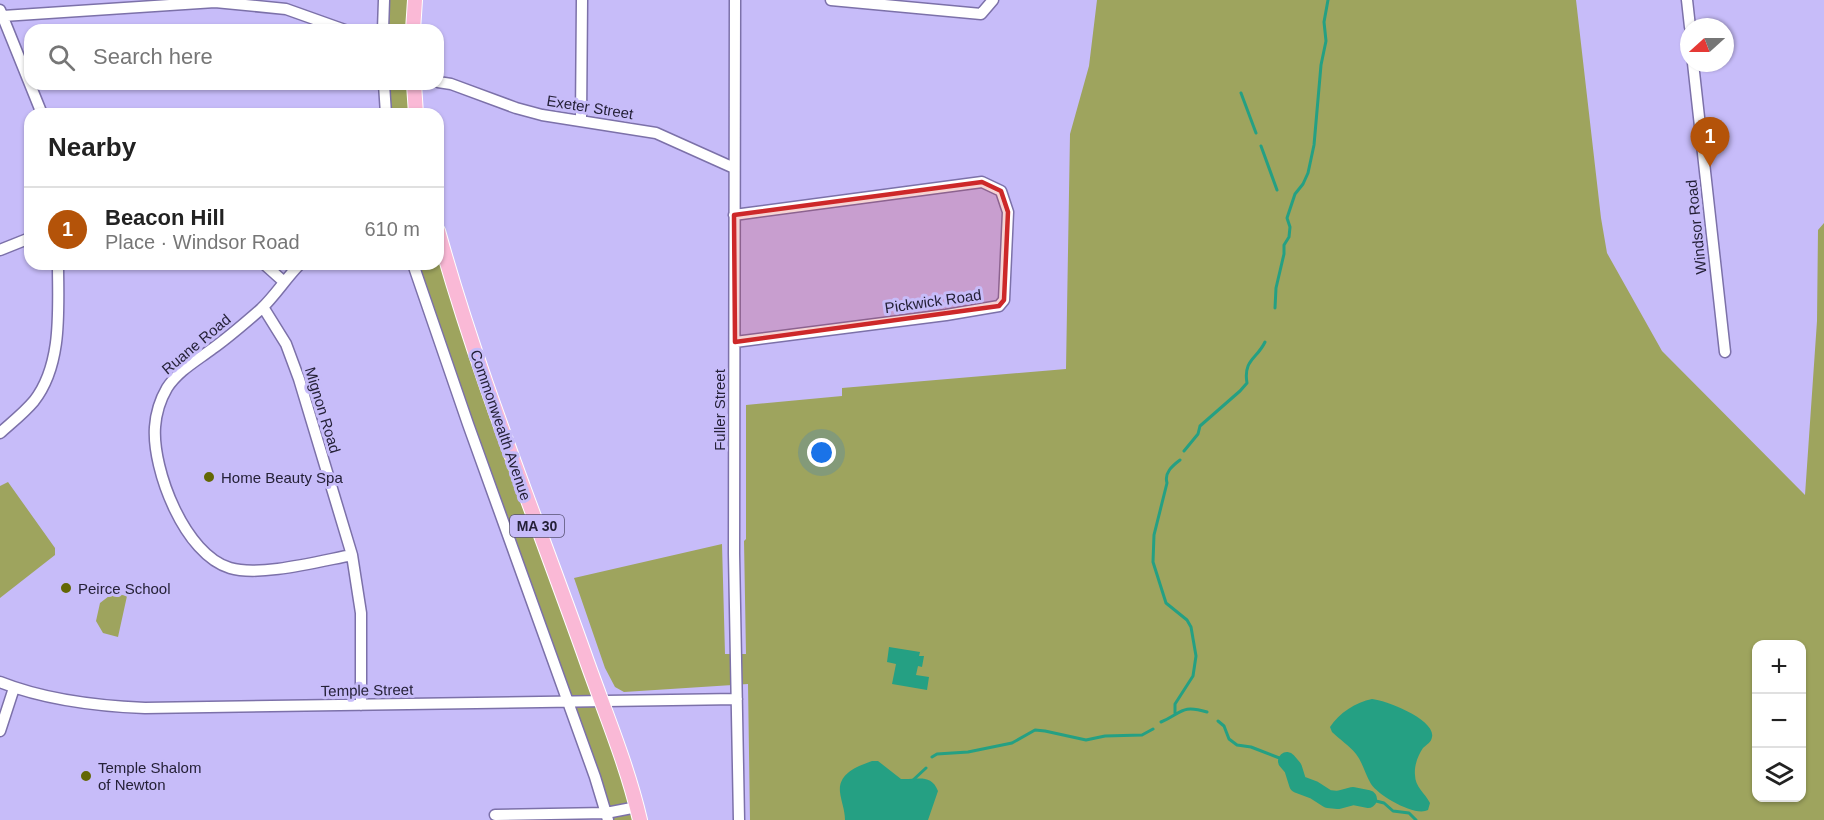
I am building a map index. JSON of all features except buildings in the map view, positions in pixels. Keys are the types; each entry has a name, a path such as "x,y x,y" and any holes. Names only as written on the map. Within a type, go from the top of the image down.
{"main road":[{"path":"414,24 415,0"},
{"path":"414,90 416,108"},
{"name":"Commonwealth Avenue","path":"444,251 475,352 602,702 638,813"}],"street":[{"path":"383,24 384,0"},
{"path":"581,120 582,0"},
{"name":"Fuller Street","path":"735,0 734,554 739,820"},
{"path":"831,0 981,14 993,0"},
{"path":"1687,0 1689,18"},
{"path":"24,70 1,13 215,2 286,9 328,24"},
{"name":"Windsor Road","path":"1694,72 1725,352"},
{"name":"Exeter Street","path":"444,83 542,115 656,133 734,168"},
{"path":"32,90 40,108"},
{"path":"384,90 386,108"},
{"name":"Pickwick Road","path":"735,214 982,182 1001,191 1008,212 1004,300 999,306 735,342"},
{"path":"0,250 24,240"},
{"path":"0,433 34,400 47,376 55,346 58,270"},
{"path":"271,270 283,281"},
{"name":"Ruane Road","path":"294,270 263,307 180,373 164,394 157,410 155,437 158,456 177,514 197,546 226,567 238,570 260,570 352,555"},
{"name":"Commonwealth Avenue","path":"415,270 607,817"},
{"name":"Mignon Road","path":"263,307 286,344 299,379 352,555 361,614 361,705"},
{"name":"Temple Street","path":"0,682 14,688 76,701 145,708 737,699"},
{"path":"0,731 14,688"},
{"path":"495,815 607,817 638,813"}],"highlighted area":[{"path":"982,182 1001,191 1008,212 1004,300 999,306 735,342 734,215"}],"shaded area":[{"path":"384,0 415,0 413,24 383,24"},
{"path":"1097,0 1576,0 1607,253 1662,351 1805,495 1817,321 1818,230 1824,223 1824,820 750,820 748,684 624,692 615,687 605,668 574,578 722,544 725,654 746,654 744,541 746,539 746,405 842,396 842,388 1066,369 1070,134 1089,66"},
{"path":"384,90 414,90 416,108 386,108"},
{"path":"444,248 640,820 608,820 415,270 444,270"},
{"path":"8,482 55,548 55,555 0,598 0,486"},
{"path":"113,593 127,596 118,637 103,633 96,621 100,603"},
{"path":"889,647 920,652 919,656 924,656 922,667 918,666 916,675 929,677 927,690 892,684 896,664 887,662"},
{"path":"1372,699 1409,712 1426,724 1431,731 1432,737 1420,754 1415,772 1415,779 1430,803 1428,810 1415,811 1406,808 1381,794 1371,784 1356,754 1332,732 1330,727 1343,713"},
{"path":"872,761 878,761 901,779 923,779 935,785 938,791 928,820 845,820 840,792 842,780 850,771"}],"waterway":[{"path":"1275,308 1276,288 1284,245 1289,237 1290,227 1287,218 1295,194 1308,173 1314,145 1321,65 1326,41 1324,22 1328,0"},
{"path":"1241,93 1256,133"},
{"path":"1261,146 1277,190"},
{"path":"1184,451 1198,434 1200,426 1247,383 1246,375 1249,364 1265,342"},
{"path":"1175,713 1175,704 1193,676 1196,656 1191,627 1187,620 1166,603 1153,562 1154,535 1167,476 1180,460"},
{"path":"1161,722 1187,709 1207,712"},
{"path":"1218,721 1224,726 1229,739 1237,745 1251,747 1287,761"},
{"path":"932,757 937,754 968,752 1012,743 1035,730 1086,740 1105,736 1142,735 1153,729"},
{"path":"1287,761 1293,768 1298,784 1328,799 1338,800 1353,796 1368,799"},
{"path":"912,781 926,768"},
{"path":"1368,799 1384,803 1393,811 1409,813 1416,820"}],"place":[{"name":"Beacon Hill","path":"1710,167"},
{"name":"Home Beauty Spa","path":"209,477"},
{"name":"Peirce School","path":"66,588"},
{"name":"Temple Shalom of Newton","path":"86,776"}]}
